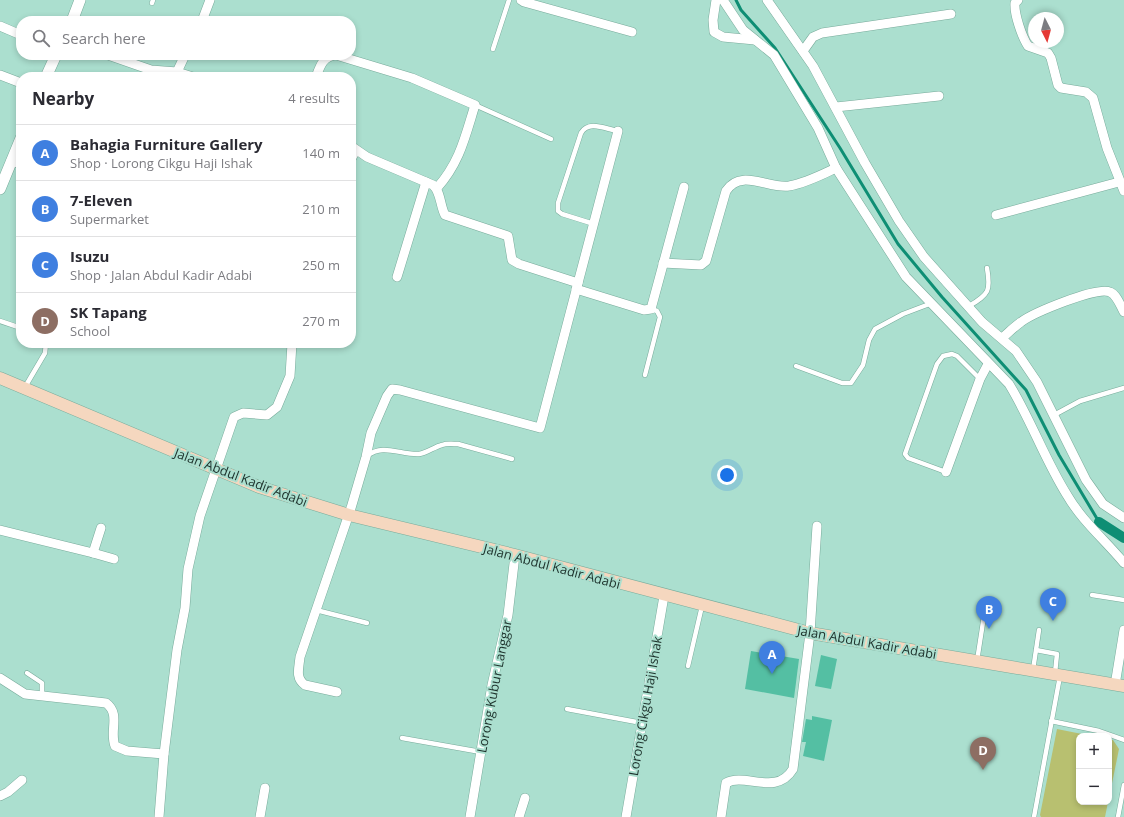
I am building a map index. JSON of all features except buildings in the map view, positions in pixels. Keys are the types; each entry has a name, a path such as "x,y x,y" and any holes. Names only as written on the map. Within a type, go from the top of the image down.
{"main road":[{"name":"Jalan Abdul Kadir Adabi","path":"0,378 215,469 259,486 349,515 515,555 664,596 810,633 1033,672 1120,685"}],"street":[{"path":"74,16 80,0"},
{"path":"204,16 210,0"},
{"path":"521,0 632,32"},
{"path":"716,0 713,20 714,32 723,37 755,40"},
{"path":"723,0 743,30 774,55 818,128 836,168 906,276 988,364 1009,384 1071,502 1089,526 1124,563"},
{"path":"767,0 802,51 836,106 865,163 899,221 924,257 982,322 1016,351 1037,382 1086,480 1102,504 1124,518"},
{"path":"1018,0 1015,4 1015,10 1024,40 1028,46 1048,53 1051,58 1058,85 1061,88 1086,92 1093,98 1107,148 1119,182 1124,191"},
{"path":"802,51 813,37 822,33 951,14"},
{"path":"0,26 16,33"},
{"path":"48,72 54,60"},
{"path":"122,60 151,70 177,72 183,60"},
{"path":"318,72 322,62 325,60"},
{"path":"353,60 412,78 475,105 459,156 452,170 437,188"},
{"path":"0,75 16,81"},
{"path":"836,106 938,96"},
{"path":"338,692 305,685 298,675 300,657 349,515 366,457 371,433 387,396 392,389 456,404 540,428 618,131"},
{"path":"356,149 367,157 437,188 442,210 445,215 508,236 512,260 519,264 644,310 651,308 684,187"},
{"path":"1,186 16,163"},
{"path":"663,263 701,265 706,261 726,191 731,184 739,181 751,180 787,186 816,178 836,168"},
{"path":"397,277 426,182"},
{"path":"996,215 1119,182"},
{"path":"1002,338 1022,321 1065,302 1100,290 1110,292 1116,297 1124,312"},
{"path":"159,817 164,754 177,650 185,608 188,569 200,516 234,417 243,413 267,415 276,407 290,376 292,348"},
{"path":"946,472 980,379 988,364"},
{"path":"721,817 726,783 735,781 767,783 780,781 789,776 793,769 810,633 817,526"},
{"path":"93,553 101,528"},
{"path":"0,530 93,553 114,560"},
{"name":"Lorong Kubur Langgar","path":"471,817 492,685 508,615 515,555"},
{"name":"Lorong Cikgu Haji Ishak","path":"626,817 664,596"},
{"path":"1120,685 1124,630"},
{"path":"0,678 24,694 106,703 110,706 114,714 112,736 115,746 128,751 164,754"},
{"path":"0,796 22,780"},
{"path":"260,817 265,788"},
{"path":"519,817 525,798"}],"lane":[{"path":"493,49 509,0"},
{"path":"475,105 551,139"},
{"path":"594,224 562,214 558,211 558,203 581,133 585,127 590,125 618,131"},
{"path":"969,306 988,292 990,283 987,268"},
{"path":"796,366 842,382 852,383 863,365 869,340 874,329 903,314 932,303"},
{"path":"645,375 660,317 657,311 651,308"},
{"path":"0,321 16,326"},
{"path":"24,388 45,353 46,348"},
{"path":"946,472 908,458 905,454 927,392 940,359 947,354 957,356 980,379"},
{"path":"1054,415 1080,401 1124,388"},
{"path":"366,457 377,450 384,449 407,454 420,454 443,445 458,444 512,458"},
{"path":"1092,595 1124,600"},
{"path":"977,662 986,603"},
{"path":"688,666 702,606"},
{"path":"316,610 367,623"},
{"path":"1033,672 1039,630"},
{"path":"1034,817 1051,721 1057,675 1057,654 1036,650"},
{"path":"27,673 42,683 42,697"},
{"path":"567,709 642,723"},
{"path":"1051,721 1099,731 1124,740"},
{"path":"402,738 481,752"},
{"path":"1118,817 1124,786"}],"green space":[{"path":"1057,729 1077,733 1076,805 1107,805 1105,817 1041,817 1040,815"},
{"path":"1112,740 1119,749 1112,783"}],"waterway":[{"path":"736,0 741,10 775,48 840,148 898,244 942,297 1026,390 1059,455 1099,522"},
{"path":"1099,522 1124,538"}],"place":[{"name":"Isuzu","path":"1053,621"},
{"name":"7-Eleven","path":"989,629"},
{"name":"Bahagia Furniture Gallery","path":"772,674"},
{"name":"SK Tapang","path":"983,770"}]}
